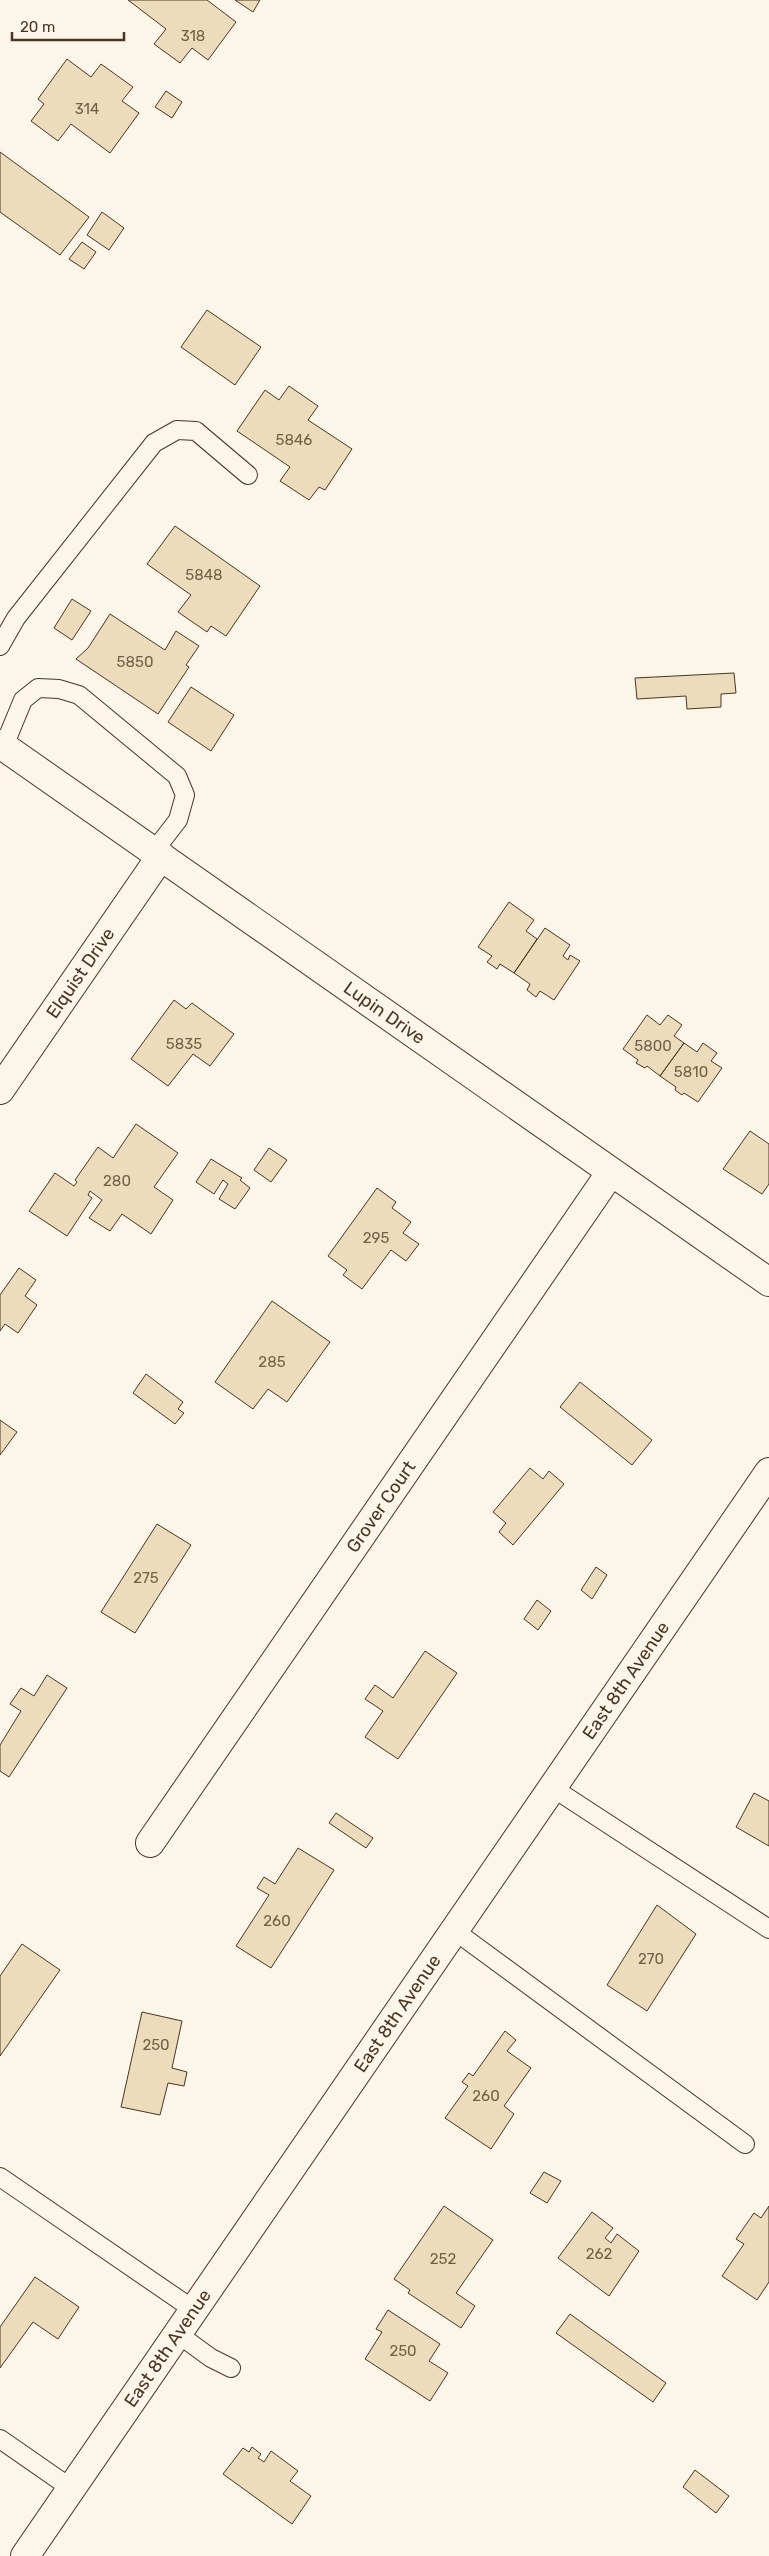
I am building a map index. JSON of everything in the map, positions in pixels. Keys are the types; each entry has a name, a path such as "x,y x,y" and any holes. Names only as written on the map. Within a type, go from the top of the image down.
{"street":[{"name":"Lupin Drive","path":"2,745 769,1282"},
{"name":"Elquist Drive","path":"0,1090 158,854"},
{"name":"Grover Court","path":"150,1844 611,1172"},
{"name":"East 8th Avenue","path":"25,2556 769,1472"}],"lane":[{"path":"0,646 16,618 154,443 177,430 196,431 248,474"},
{"path":"2,745 22,700 38,688 59,688 79,695 178,776 185,795 178,820 158,854"},
{"path":"553,1788 769,1929"},
{"path":"455,1930 745,2144"},
{"path":"0,2177 194,2310"},
{"path":"178,2334 211,2358 231,2368"},
{"path":"0,2439 72,2489"}],"building":[{"path":"128,0 207,0 236,22 208,60 192,48 180,63 154,44 166,29"},
{"path":"235,0 260,0 253,12"},
{"path":"67,59 91,77 101,64 133,87 122,101 139,113 110,153 71,124 58,141 31,121 44,104 38,99"},
{"path":"166,91 182,102 172,118 155,107"},
{"path":"0,152 89,217 60,255 0,212"},
{"path":"102,212 124,228 109,250 87,235"},
{"path":"82,242 96,252 84,269 69,259"},
{"path":"207,310 261,347 235,385 181,347"},
{"path":"289,386 318,406 308,420 352,449 325,490 319,487 309,500 280,481 290,467 237,431 265,390 279,400"},
{"path":"175,526 260,586 226,636 211,626 207,632 178,612 191,595 147,564"},
{"path":"72,599 91,611 72,640 54,628"},
{"path":"110,614 165,650 176,631 199,646 186,665 189,667 158,714 76,659 88,648"},
{"path":"734,673 736,693 721,694 721,707 687,709 686,696 637,699 635,678"},
{"path":"191,687 234,715 211,751 168,722"},
{"path":"509,902 534,920 526,931 537,939 514,973 500,964 497,969 487,962 492,956 478,947"},
{"path":"545,928 570,945 563,956 568,960 570,955 580,961 554,1000 540,991 536,997 527,990 530,984 514,973"},
{"path":"174,1000 186,1009 192,1003 234,1034 210,1066 193,1054 168,1086 131,1059"},
{"path":"647,1015 660,1025 668,1015 682,1025 674,1036 684,1043 660,1076 647,1066 645,1068 636,1063 638,1060 623,1049"},
{"path":"684,1043 697,1052 703,1043 717,1053 711,1061 722,1068 698,1102 684,1093 682,1095 675,1090 676,1087 660,1076"},
{"path":"136,1124 178,1153 154,1187 173,1200 151,1234 122,1214 110,1231 89,1218 102,1200 90,1191 88,1195 92,1198 67,1236 29,1211 55,1173 74,1186 77,1182 75,1180 98,1147 113,1158"},
{"path":"750,1131 769,1144 769,1184 762,1194 723,1169"},
{"path":"269,1148 287,1160 271,1182 254,1170"},
{"path":"211,1159 242,1178 240,1180 250,1188 235,1209 219,1199 228,1184 223,1180 214,1194 196,1182"},
{"path":"377,1188 396,1202 392,1208 411,1222 403,1233 419,1244 406,1261 391,1250 362,1289 343,1275 347,1270 328,1256"},
{"path":"19,1268 36,1280 25,1296 37,1305 18,1333 5,1324 0,1331 0,1295"},
{"path":"272,1301 330,1342 287,1402 268,1389 253,1409 215,1382"},
{"path":"146,1374 183,1402 178,1409 184,1413 175,1424 133,1393"},
{"path":"580,1382 652,1440 632,1465 560,1407"},
{"path":"0,1420 17,1432 0,1455"},
{"path":"530,1468 543,1479 549,1471 564,1484 513,1545 499,1532 506,1523 493,1512"},
{"path":"157,1524 191,1545 135,1633 101,1612"},
{"path":"596,1567 607,1575 592,1599 581,1590"},
{"path":"537,1600 551,1611 538,1630 524,1619"},
{"path":"425,1651 457,1673 398,1759 365,1737 383,1711 365,1699 375,1685 393,1698"},
{"path":"47,1675 67,1688 9,1777 0,1771 0,1745 21,1711 10,1704 21,1688 34,1696"},
{"path":"754,1793 769,1801 769,1846 736,1827"},
{"path":"336,1813 373,1838 366,1848 329,1823"},
{"path":"298,1848 334,1870 271,1968 236,1946 269,1895 257,1888 264,1877 275,1884"},
{"path":"657,1905 696,1934 647,2011 607,1985"},
{"path":"22,1944 60,1970 0,2056 0,1976"},
{"path":"142,2012 182,2021 172,2068 187,2072 184,2086 168,2083 160,2115 121,2107"},
{"path":"505,2031 516,2040 507,2051 531,2068 504,2106 514,2114 491,2149 445,2118 468,2086 462,2082 469,2073 473,2076"},
{"path":"544,2172 561,2181 547,2203 530,2193"},
{"path":"444,2206 493,2240 456,2293 475,2306 461,2328 408,2293 410,2290 394,2279"},
{"path":"769,2206 769,2282 757,2300 722,2276 744,2244 736,2239 754,2213 761,2218"},
{"path":"592,2212 613,2228 605,2238 611,2243 617,2234 639,2251 609,2296 558,2258"},
{"path":"35,2277 79,2307 58,2339 33,2322 0,2368 0,2327"},
{"path":"388,2310 440,2344 429,2361 448,2373 430,2401 365,2359 382,2332 376,2329"},
{"path":"570,2314 666,2383 653,2402 556,2333"},
{"path":"252,2447 261,2454 258,2458 264,2462 271,2451 298,2471 290,2481 311,2496 292,2524 223,2474 243,2448 249,2452"},
{"path":"695,2470 729,2496 716,2513 683,2487"}]}
